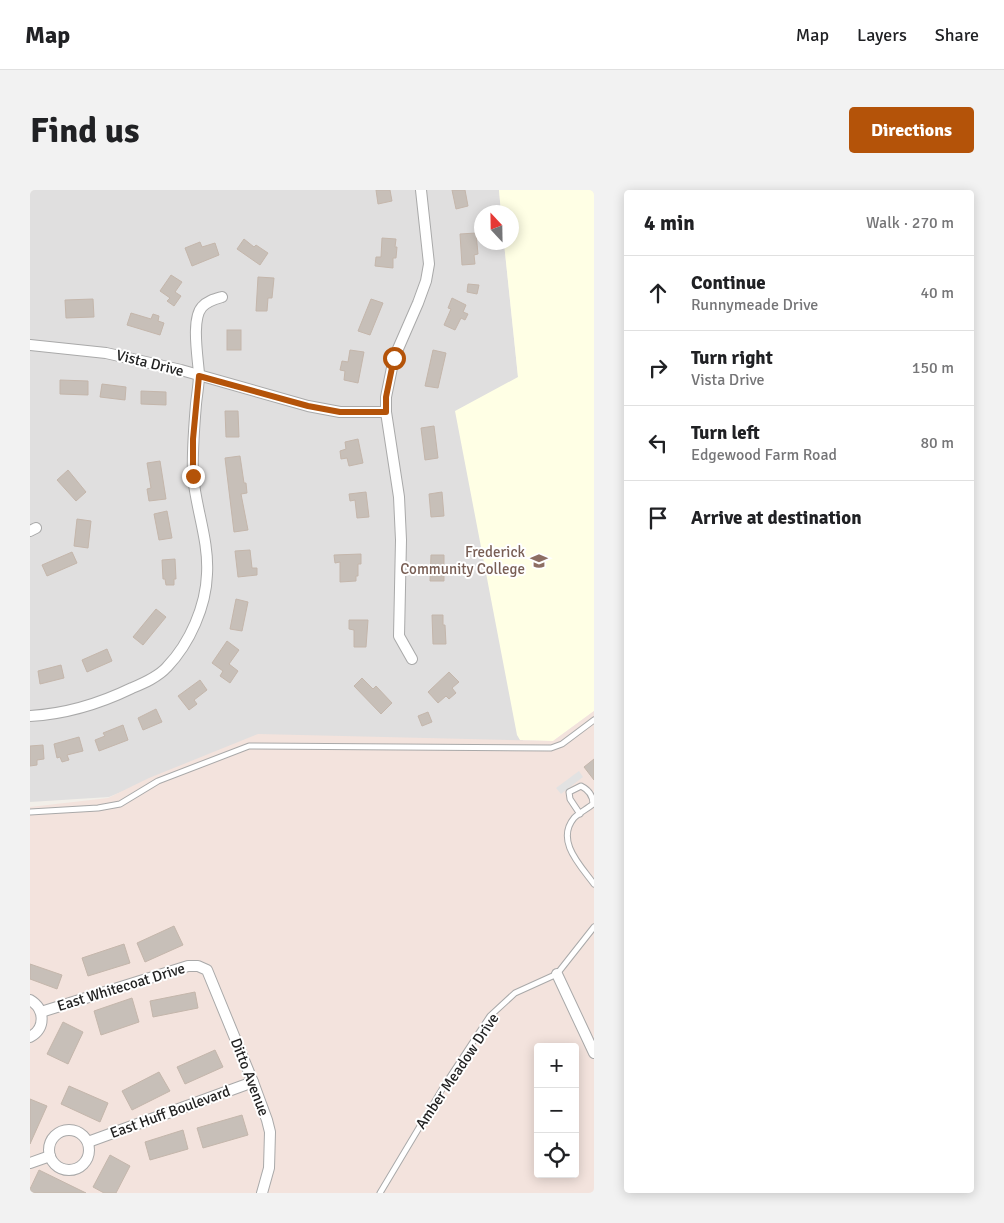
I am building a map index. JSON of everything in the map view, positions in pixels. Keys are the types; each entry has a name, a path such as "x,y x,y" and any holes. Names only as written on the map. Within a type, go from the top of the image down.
{"street":[{"path":"412,658 399,636 401,540 399,497 386,412 386,397 394,358 418,304 426,281 429,264 421,190"},
{"path":"30,716 76,710 110,698 148,681 167,667 181,649 194,626 203,603 207,574 206,551 197,510 193,476 193,439 199,376 196,324 201,307 211,300 222,297"},
{"name":"Vista Drive","path":"30,345 106,352 181,370 308,406 340,412 386,412"},
{"name":"East Whitecoat Drive","path":"41,1012 188,966 202,967"},
{"name":"Ditto Avenue","path":"202,967 207,970 267,1120 270,1132 269,1168 262,1193"},
{"path":"557,974 593,1046"},
{"name":"East Whitecoat Drive","path":"30,1000 37,1005 41,1012 42,1020 36,1034 30,1037"},
{"name":"East Huff Boulevard","path":"88,1142 253,1082"},
{"path":"70,1130 77,1132 84,1136 88,1142 88,1156 79,1167 72,1170 58,1167 50,1156 49,1148 51,1141 62,1131 70,1130"},
{"path":"30,1163 50,1156"}],"lane":[{"path":"30,812 98,808 120,804 158,781 249,746 551,748 562,744 594,720"},
{"path":"580,814 570,799 569,792 581,786 592,796 593,804 580,814 574,818 567,834 567,842 570,852 594,884"},
{"name":"Amber Meadow Drive","path":"380,1193 444,1086 490,1016 515,993 557,974 594,927"}],"shaded area":[{"path":"30,190 499,190 500,205 474,205 474,250 505,250 518,377 523,746 258,736 109,797 30,802"},
{"name":"Frederick Community College","path":"499,190 594,190 594,711 553,741 520,740 517,735 455,411 518,377 505,250 519,250 519,205 500,205"},
{"path":"594,711 594,1193 30,1193 30,807 108,798 149,778 258,734 553,741"},
{"path":"579,771 583,777 561,794 556,788"}],"building":[{"path":"376,190 390,190 392,201 378,204"},
{"path":"452,190 465,190 468,206 456,209"},
{"path":"474,233 474,250 478,250 478,254 474,255 475,264 462,265 460,234"},
{"path":"382,238 396,239 396,258 393,258 393,268 375,266 376,257 381,257"},
{"path":"244,239 254,247 256,245 268,253 260,265 237,249"},
{"path":"200,242 202,247 215,243 219,255 192,266 185,248"},
{"path":"171,275 182,282 175,292 181,296 174,306 167,301 170,298 160,291"},
{"path":"258,277 274,278 272,298 268,298 267,311 256,311"},
{"path":"468,284 479,285 477,294 467,292"},
{"path":"452,298 466,305 463,312 468,314 465,320 461,318 455,330 444,325 451,309 448,308"},
{"path":"93,299 94,317 66,318 65,300"},
{"path":"371,299 383,303 370,335 358,331"},
{"path":"131,313 151,319 153,314 159,316 158,321 164,323 160,335 127,325"},
{"path":"227,330 241,330 241,350 227,350"},
{"path":"350,350 364,352 358,383 344,380 345,371 340,370 342,361 348,362"},
{"path":"433,350 446,353 438,388 425,386"},
{"path":"60,380 88,381 88,395 60,394"},
{"path":"102,384 126,387 125,400 100,397"},
{"path":"141,391 166,392 166,405 141,404"},
{"path":"225,411 238,411 239,437 226,437"},
{"path":"434,426 438,458 425,460 421,428"},
{"path":"358,439 363,463 349,466 347,458 341,459 340,451 346,449 345,442"},
{"path":"240,456 247,493 241,494 248,530 234,532 225,458"},
{"path":"160,461 166,499 149,501 147,489 151,488 147,463"},
{"path":"68,470 86,492 76,501 57,480"},
{"path":"366,492 369,517 357,518 355,500 350,501 349,494"},
{"path":"442,492 444,516 431,517 429,494"},
{"path":"167,511 172,538 159,540 154,514"},
{"path":"77,519 91,521 88,548 74,546"},
{"path":"250,550 252,568 257,568 257,575 238,577 235,551"},
{"path":"72,552 77,563 47,576 42,565"},
{"path":"361,554 361,564 358,564 356,581 340,582 340,562 335,563 334,555"},
{"path":"431,555 444,555 444,581 430,581"},
{"path":"175,559 176,579 174,579 174,585 166,585 165,579 163,579 162,560"},
{"path":"236,599 248,602 242,631 230,629"},
{"path":"156,609 166,617 143,645 133,637"},
{"path":"432,615 443,615 446,644 433,644"},
{"path":"349,620 368,620 366,647 354,647 354,630 349,629"},
{"path":"227,641 239,650 229,664 238,671 230,683 220,676 223,671 212,663"},
{"path":"107,649 112,661 87,672 82,660"},
{"path":"61,665 64,678 40,684 38,671"},
{"path":"449,672 459,682 452,688 456,693 449,699 446,696 438,703 428,692"},
{"path":"362,678 373,689 376,686 392,703 381,714 354,686"},
{"path":"200,680 207,690 194,700 197,704 189,710 178,696"},
{"path":"156,709 162,722 143,730 138,718"},
{"path":"428,712 432,722 422,726 418,716"},
{"path":"123,725 128,740 99,751 95,740 105,736 103,733"},
{"path":"79,737 83,751 67,755 69,760 62,762 60,757 57,758 54,744"},
{"path":"43,745 44,759 37,760 37,765 30,766 30,746"},
{"path":"594,759 594,780 584,767"},
{"path":"174,926 183,945 145,962 137,943"},
{"path":"124,944 130,963 88,976 82,958"},
{"path":"30,964 62,975 57,989 30,979"},
{"path":"195,992 198,1008 153,1017 150,1001"},
{"path":"132,998 139,1022 101,1035 94,1011"},
{"path":"63,1022 83,1032 68,1064 47,1054"},
{"path":"215,1050 223,1067 185,1084 177,1067"},
{"path":"159,1072 170,1091 132,1110 122,1091"},
{"path":"69,1086 108,1103 100,1122 61,1104"},
{"path":"30,1099 47,1106 30,1144"},
{"path":"242,1115 248,1135 203,1148 197,1128"},
{"path":"183,1130 188,1149 150,1160 145,1142"},
{"path":"110,1155 130,1166 116,1193 104,1193 93,1187"},
{"path":"39,1170 86,1193 30,1193"}],"place":[{"name":"Frederick Community College","path":"539,561"}],"route":[{"path":"193,476 193,439 199,376 308,406 340,412 386,412 386,397 394,358"}]}
